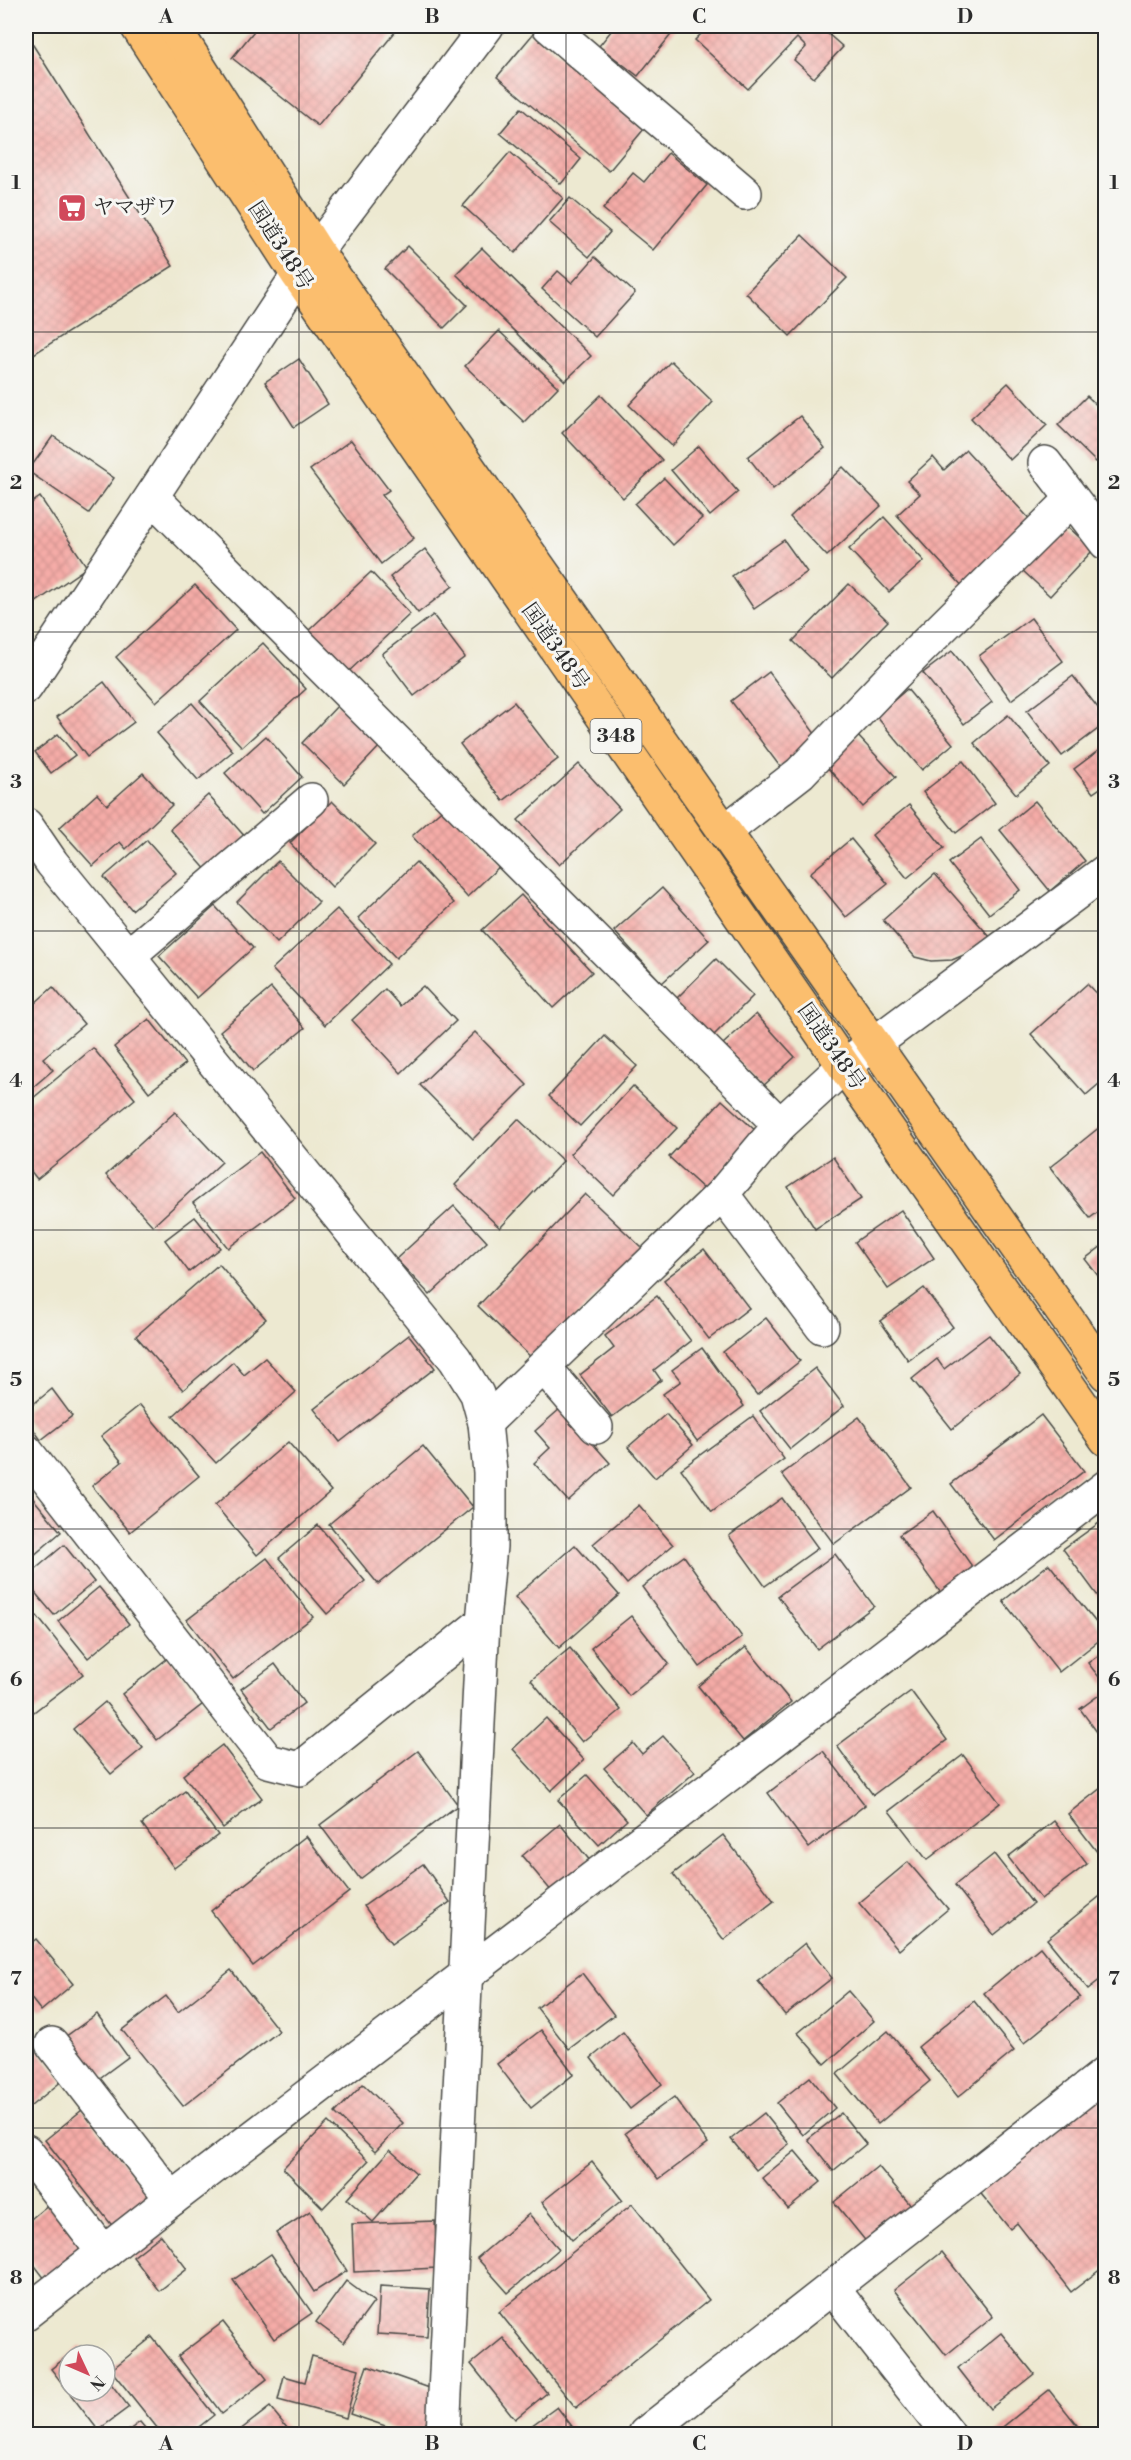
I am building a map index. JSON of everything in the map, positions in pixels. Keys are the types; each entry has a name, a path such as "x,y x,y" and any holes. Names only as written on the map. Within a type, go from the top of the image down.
{"highway":[{"name":"国道348号","path":"137,26 307,264 724,832 1106,1374"},
{"name":"国道348号","path":"173,26 307,264 844,1066 1106,1439"}],"street":[{"path":"26,687 307,264 487,26"},
{"path":"549,26 745,193"},
{"path":"1045,463 1106,543"},
{"path":"152,496 780,1125"},
{"path":"724,832 800,774 894,675 1072,499"},
{"path":"128,956 311,800"},
{"path":"26,825 52,863 455,1359 477,1394 485,1423 490,1472 490,1546 483,1622 443,2434"},
{"path":"485,1423 722,1194 780,1125 844,1066 1106,870"},
{"path":"722,1194 822,1327"},
{"path":"544,1367 596,1427"},
{"path":"26,1451 268,1761 300,1769 483,1622"},
{"path":"28,2306 104,2253 1106,1487"},
{"path":"52,2044 172,2199"},
{"path":"645,2434 1106,2073"},
{"path":"26,2151 104,2253"},
{"path":"833,2288 948,2434"}],"building":[{"path":"258,26 400,26 318,126 232,58"},
{"path":"615,26 678,26 638,76 599,46"},
{"path":"709,26 819,26 843,47 814,78 794,60 806,47 797,38 748,89 695,40"},
{"path":"26,34 173,266 26,359"},
{"path":"533,34 644,129 609,171 497,77"},
{"path":"521,108 581,159 561,184 500,133"},
{"path":"510,152 563,198 515,253 463,206"},
{"path":"668,153 707,185 653,250 603,209 633,173 644,182"},
{"path":"570,198 610,232 589,257 549,222"},
{"path":"802,235 847,278 790,336 746,293"},
{"path":"408,246 467,305 444,328 385,269"},
{"path":"482,248 591,356 565,381 456,274"},
{"path":"595,257 635,293 595,337 542,289 558,271 572,283"},
{"path":"499,331 558,387 524,422 465,366"},
{"path":"299,359 328,404 294,427 265,382"},
{"path":"671,361 713,402 672,446 629,405"},
{"path":"1008,383 1047,425 1010,460 971,418"},
{"path":"601,395 662,460 623,498 562,433"},
{"path":"1087,396 1106,414 1106,453 1096,462 1058,425"},
{"path":"800,416 825,448 773,489 748,457"},
{"path":"53,436 114,478 89,513 28,471"},
{"path":"351,440 389,490 382,495 414,538 381,564 310,470"},
{"path":"699,446 738,492 710,516 671,470"},
{"path":"966,450 1036,526 966,590 897,515 920,494 907,481 933,457 944,470"},
{"path":"843,467 881,506 827,556 790,517"},
{"path":"664,478 702,518 673,545 635,504"},
{"path":"40,497 87,567 26,609 26,507"},
{"path":"884,517 924,561 889,592 849,549"},
{"path":"1065,524 1093,550 1050,596 1022,570"},
{"path":"784,540 807,572 754,609 732,576"},
{"path":"425,549 453,586 418,613 390,577"},
{"path":"371,572 410,614 346,674 307,632"},
{"path":"849,584 888,621 832,678 793,641"},
{"path":"195,585 236,630 156,702 116,657"},
{"path":"433,615 465,657 414,696 382,654"},
{"path":"1031,618 1063,661 1011,700 979,656"},
{"path":"263,643 306,689 242,747 200,701"},
{"path":"952,651 992,702 964,724 923,673"},
{"path":"769,672 819,739 781,768 731,701"},
{"path":"1073,676 1106,718 1106,723 1062,756 1027,711"},
{"path":"104,682 134,722 87,757 57,717"},
{"path":"907,689 953,744 922,770 876,716"},
{"path":"514,702 558,759 503,801 460,744"},
{"path":"192,703 233,751 198,780 157,733"},
{"path":"339,704 381,745 344,784 302,743"},
{"path":"1008,715 1050,766 1016,794 974,743"},
{"path":"58,734 75,755 51,773 35,752"},
{"path":"857,735 896,777 863,807 825,765"},
{"path":"266,736 302,777 262,814 225,773"},
{"path":"1106,745 1106,784 1093,793 1074,769"},
{"path":"963,761 995,803 956,833 923,792"},
{"path":"579,764 620,809 559,865 518,820"},
{"path":"143,773 172,805 126,849 120,842 93,866 59,828 97,794 107,805"},
{"path":"208,795 247,839 209,873 170,829"},
{"path":"332,801 375,844 332,887 290,843"},
{"path":"1035,801 1085,861 1050,891 1000,830"},
{"path":"447,805 501,865 467,897 412,836"},
{"path":"909,805 944,848 907,878 872,835"},
{"path":"851,839 888,884 846,917 810,873"},
{"path":"981,839 1020,890 989,914 949,863"},
{"path":"147,840 176,873 132,910 104,877"},
{"path":"278,861 319,902 277,943 237,902"},
{"path":"416,862 454,903 396,958 358,918"},
{"path":"935,874 990,937 973,951 952,960 931,961 915,957 883,920"},
{"path":"662,888 709,940 662,983 614,931"},
{"path":"521,895 592,972 553,1008 482,930"},
{"path":"215,906 253,948 197,998 159,956"},
{"path":"337,909 389,964 325,1025 272,969"},
{"path":"716,959 753,996 710,1039 673,1002"},
{"path":"1087,984 1106,1004 1106,1078 1086,1095 1031,1034"},
{"path":"423,986 456,1021 401,1073 352,1020 385,989 400,1006"},
{"path":"53,987 84,1024 43,1058 53,1070 26,1093 26,1011"},
{"path":"271,988 305,1028 253,1071 220,1031"},
{"path":"756,1014 795,1057 762,1087 723,1044"},
{"path":"149,1019 185,1064 149,1092 114,1047"},
{"path":"475,1032 527,1085 473,1139 420,1085"},
{"path":"605,1036 637,1066 580,1126 549,1096"},
{"path":"93,1048 135,1099 37,1179 26,1165 26,1104"},
{"path":"633,1086 677,1128 613,1195 570,1154"},
{"path":"722,1100 758,1133 705,1190 669,1157"},
{"path":"175,1112 222,1162 153,1226 106,1175"},
{"path":"518,1119 563,1161 500,1228 455,1185"},
{"path":"1106,1122 1106,1206 1090,1218 1050,1167"},
{"path":"260,1152 295,1198 228,1248 193,1203"},
{"path":"833,1157 861,1199 815,1229 788,1187"},
{"path":"585,1194 642,1248 534,1360 478,1306"},
{"path":"454,1206 487,1242 430,1295 396,1259"},
{"path":"901,1210 934,1258 888,1289 855,1242"},
{"path":"195,1217 220,1248 189,1272 165,1240"},
{"path":"1106,1243 1106,1286 1085,1259"},
{"path":"704,1249 749,1308 709,1339 664,1280"},
{"path":"219,1264 266,1319 183,1390 136,1336"},
{"path":"924,1288 953,1327 908,1360 880,1321"},
{"path":"657,1296 691,1341 654,1370 661,1380 612,1417 580,1375 614,1348 605,1336"},
{"path":"766,1318 800,1361 757,1395 723,1352"},
{"path":"409,1335 435,1368 340,1442 314,1409"},
{"path":"989,1335 1020,1374 952,1429 912,1379 937,1359 944,1369"},
{"path":"702,1348 744,1406 697,1441 663,1394 681,1381 672,1370"},
{"path":"265,1358 296,1392 216,1463 173,1416 233,1362 244,1375"},
{"path":"815,1368 844,1406 790,1449 760,1411"},
{"path":"52,1389 72,1416 41,1440 26,1419 26,1410"},
{"path":"140,1405 199,1476 130,1532 92,1486 122,1462 101,1436"},
{"path":"561,1408 610,1463 568,1501 534,1463 550,1448 535,1431"},
{"path":"666,1414 693,1445 655,1478 628,1447"},
{"path":"1041,1415 1084,1471 994,1540 951,1484"},
{"path":"753,1416 784,1459 712,1512 681,1469"},
{"path":"859,1417 911,1487 834,1544 782,1474"},
{"path":"288,1442 331,1491 257,1555 215,1505"},
{"path":"423,1446 473,1507 378,1584 329,1524"},
{"path":"31,1496 61,1532 26,1562 26,1500"},
{"path":"782,1498 818,1548 765,1586 729,1536"},
{"path":"639,1505 673,1545 627,1584 593,1544"},
{"path":"933,1511 976,1572 943,1596 899,1535"},
{"path":"1106,1518 1106,1607 1063,1549"},
{"path":"318,1525 365,1581 327,1614 279,1558"},
{"path":"64,1545 94,1582 54,1615 26,1582 26,1577"},
{"path":"575,1545 619,1595 559,1648 515,1597"},
{"path":"835,1554 874,1606 817,1649 778,1596"},
{"path":"684,1556 742,1637 700,1667 642,1587"},
{"path":"267,1558 313,1617 233,1679 187,1620"},
{"path":"1049,1564 1106,1635 1059,1672 1003,1601"},
{"path":"99,1587 129,1624 88,1658 58,1621"},
{"path":"37,1616 83,1674 26,1718 26,1625"},
{"path":"631,1616 669,1664 629,1696 591,1648"},
{"path":"746,1647 791,1702 743,1741 698,1686"},
{"path":"570,1648 621,1710 582,1742 531,1680"},
{"path":"1106,1650 1106,1686 1088,1663"},
{"path":"168,1658 203,1704 157,1740 122,1694"},
{"path":"275,1664 304,1703 271,1728 241,1689"},
{"path":"1106,1690 1106,1726 1097,1732 1080,1709"},
{"path":"911,1691 947,1740 873,1795 837,1746"},
{"path":"105,1702 143,1748 111,1774 73,1729"},
{"path":"546,1718 584,1760 551,1791 513,1749"},
{"path":"663,1736 695,1772 646,1815 604,1768 633,1743 642,1754"},
{"path":"222,1745 262,1798 223,1828 183,1775"},
{"path":"418,1751 458,1805 360,1879 320,1825"},
{"path":"823,1751 865,1805 809,1848 768,1793"},
{"path":"963,1755 1000,1803 927,1860 889,1811"},
{"path":"587,1775 627,1820 599,1845 558,1800"},
{"path":"1106,1784 1106,1854 1101,1857 1068,1814"},
{"path":"185,1791 218,1835 174,1868 142,1824"},
{"path":"1054,1821 1087,1864 1041,1899 1008,1857"},
{"path":"560,1824 591,1862 553,1893 522,1856"},
{"path":"723,1835 774,1901 724,1940 673,1874"},
{"path":"306,1836 349,1892 253,1966 211,1911"},
{"path":"994,1854 1033,1904 994,1935 955,1885"},
{"path":"908,1862 948,1909 899,1950 859,1903"},
{"path":"423,1864 450,1902 391,1944 364,1906"},
{"path":"1104,1893 1106,1975 1088,1989 1047,1939"},
{"path":"36,1939 73,1984 41,2011 26,1992 26,1947"},
{"path":"805,1943 832,1978 785,2015 758,1981"},
{"path":"1040,1947 1080,1997 1024,2043 984,1993"},
{"path":"231,1970 279,2031 183,2106 122,2030 166,1996 178,2012"},
{"path":"582,1973 614,2015 569,2049 537,2008"},
{"path":"848,1991 874,2021 825,2064 798,2033"},
{"path":"974,2001 1014,2051 958,2097 918,2047"},
{"path":"97,2014 128,2057 97,2080 65,2037"},
{"path":"541,2030 574,2074 531,2108 497,2064"},
{"path":"888,2031 930,2081 878,2124 837,2074"},
{"path":"623,2032 662,2084 630,2109 591,2058"},
{"path":"35,2046 62,2081 26,2110 26,2053"},
{"path":"810,2077 835,2108 803,2135 777,2103"},
{"path":"363,2084 403,2123 375,2152 335,2113"},
{"path":"1106,2087 1106,2265 1071,2292 1017,2223 1010,2229 977,2189"},
{"path":"674,2097 708,2143 659,2179 625,2133"},
{"path":"82,2110 151,2198 114,2228 45,2140"},
{"path":"764,2113 789,2144 756,2170 731,2139"},
{"path":"841,2113 866,2144 833,2171 808,2139"},
{"path":"328,2122 368,2161 323,2208 283,2168"},
{"path":"390,2150 416,2173 373,2222 347,2199"},
{"path":"795,2151 821,2182 788,2209 762,2178"},
{"path":"592,2162 622,2200 572,2240 542,2202"},
{"path":"878,2166 912,2207 868,2244 834,2202"},
{"path":"49,2204 85,2248 45,2279 26,2254 26,2223"},
{"path":"632,2204 709,2300 576,2408 499,2312"},
{"path":"310,2211 347,2271 314,2292 276,2233"},
{"path":"529,2214 559,2249 508,2293 477,2258"},
{"path":"435,2221 437,2268 354,2272 352,2224"},
{"path":"161,2235 187,2269 159,2291 133,2257"},
{"path":"942,2252 993,2317 946,2355 894,2290"},
{"path":"271,2254 312,2313 274,2339 233,2280"},
{"path":"346,2281 374,2302 344,2343 316,2322"},
{"path":"380,2286 430,2289 427,2337 377,2334"},
{"path":"223,2322 267,2379 222,2414 178,2356"},
{"path":"1001,2333 1034,2374 990,2409 958,2368"},
{"path":"152,2337 214,2415 190,2434 162,2434 117,2378 117,2365"},
{"path":"503,2338 547,2393 515,2419 471,2364"},
{"path":"312,2356 359,2369 346,2418 278,2400 284,2376 305,2382"},
{"path":"57,2364 57,2377 51,2369"},
{"path":"367,2366 438,2391 422,2434 409,2434 350,2414"},
{"path":"1049,2390 1081,2430 1075,2434 994,2434"},
{"path":"117,2392 129,2407 98,2430 77,2403 117,2403"},
{"path":"270,2407 292,2434 235,2434"},
{"path":"557,2407 578,2434 520,2434"},
{"path":"140,2422 150,2434 124,2434"}],"place":[{"name":"ヤマザワ","path":"72,208"}]}
